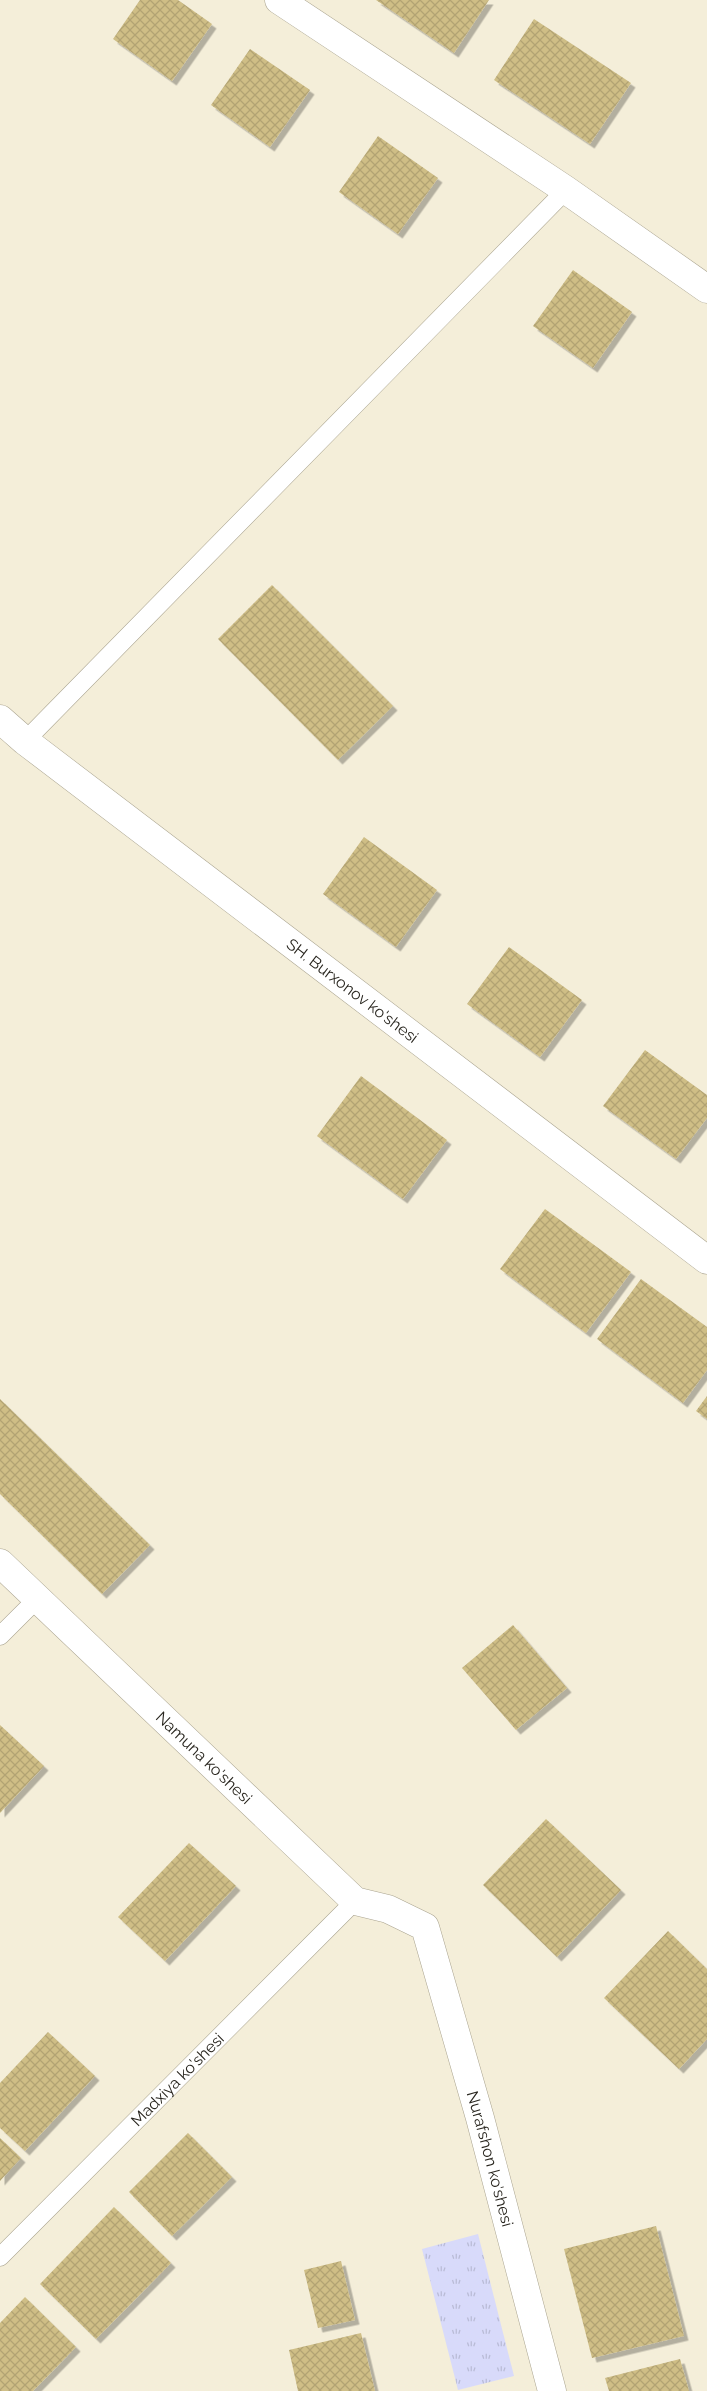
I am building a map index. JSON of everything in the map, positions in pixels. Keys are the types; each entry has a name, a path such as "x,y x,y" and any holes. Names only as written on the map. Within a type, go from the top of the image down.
{"street":[{"path":"279,0 566,190 707,290"},
{"name":"SH. Burxonov ko'shesi","path":"0,719 25,741 707,1260"},
{"name":"Namuna ko'shesi","path":"0,1563 356,1901 388,1909 425,1927"},
{"name":"Nurafshon ko'shesi","path":"425,1927 480,2118 552,2391"}],"lane":[{"path":"25,741 566,190"},
{"path":"0,1636 37,1599"},
{"name":"Madxiya ko'shesi","path":"0,2256 356,1901"}],"green space":[{"path":"478,2234 514,2376 458,2390 422,2249"}],"building":[{"path":"140,0 178,0 212,24 172,81 113,39"},
{"path":"376,0 489,0 454,53"},
{"path":"534,19 631,83 590,144 494,80"},
{"path":"250,49 310,90 270,147 211,105"},
{"path":"378,136 438,178 398,234 339,192"},
{"path":"573,270 632,312 593,368 533,326"},
{"path":"272,585 393,706 338,760 218,639"},
{"path":"364,837 437,890 396,947 323,894"},
{"path":"509,947 582,1000 540,1057 467,1004"},
{"path":"645,1050 707,1095 707,1118 676,1159 603,1106"},
{"path":"361,1076 447,1140 403,1199 317,1136"},
{"path":"545,1209 631,1272 586,1333 500,1269"},
{"path":"641,1279 707,1327 707,1370 683,1403 597,1339"},
{"path":"707,1396 707,1419 696,1411"},
{"path":"0,1399 150,1545 102,1594 0,1494"},
{"path":"513,1625 567,1688 516,1730 462,1668"},
{"path":"0,1725 44,1766 0,1813"},
{"path":"546,1819 621,1890 557,1957 483,1885"},
{"path":"189,1843 236,1886 165,1961 118,1917"},
{"path":"668,1931 707,1969 707,2039 679,2069 604,1998"},
{"path":"48,2032 95,2076 25,2151 0,2128 0,2083"},
{"path":"188,2133 232,2177 172,2236 129,2192"},
{"path":"0,2138 21,2158 0,2181"},
{"path":"114,2207 171,2263 96,2339 40,2284"},
{"path":"656,2226 684,2336 592,2358 564,2249"},
{"path":"341,2261 355,2320 318,2328 304,2270"},
{"path":"25,2297 76,2347 33,2391 0,2391 0,2323"},
{"path":"361,2333 375,2391 298,2391 289,2350"},
{"path":"680,2359 689,2391 609,2391 605,2378"}]}
